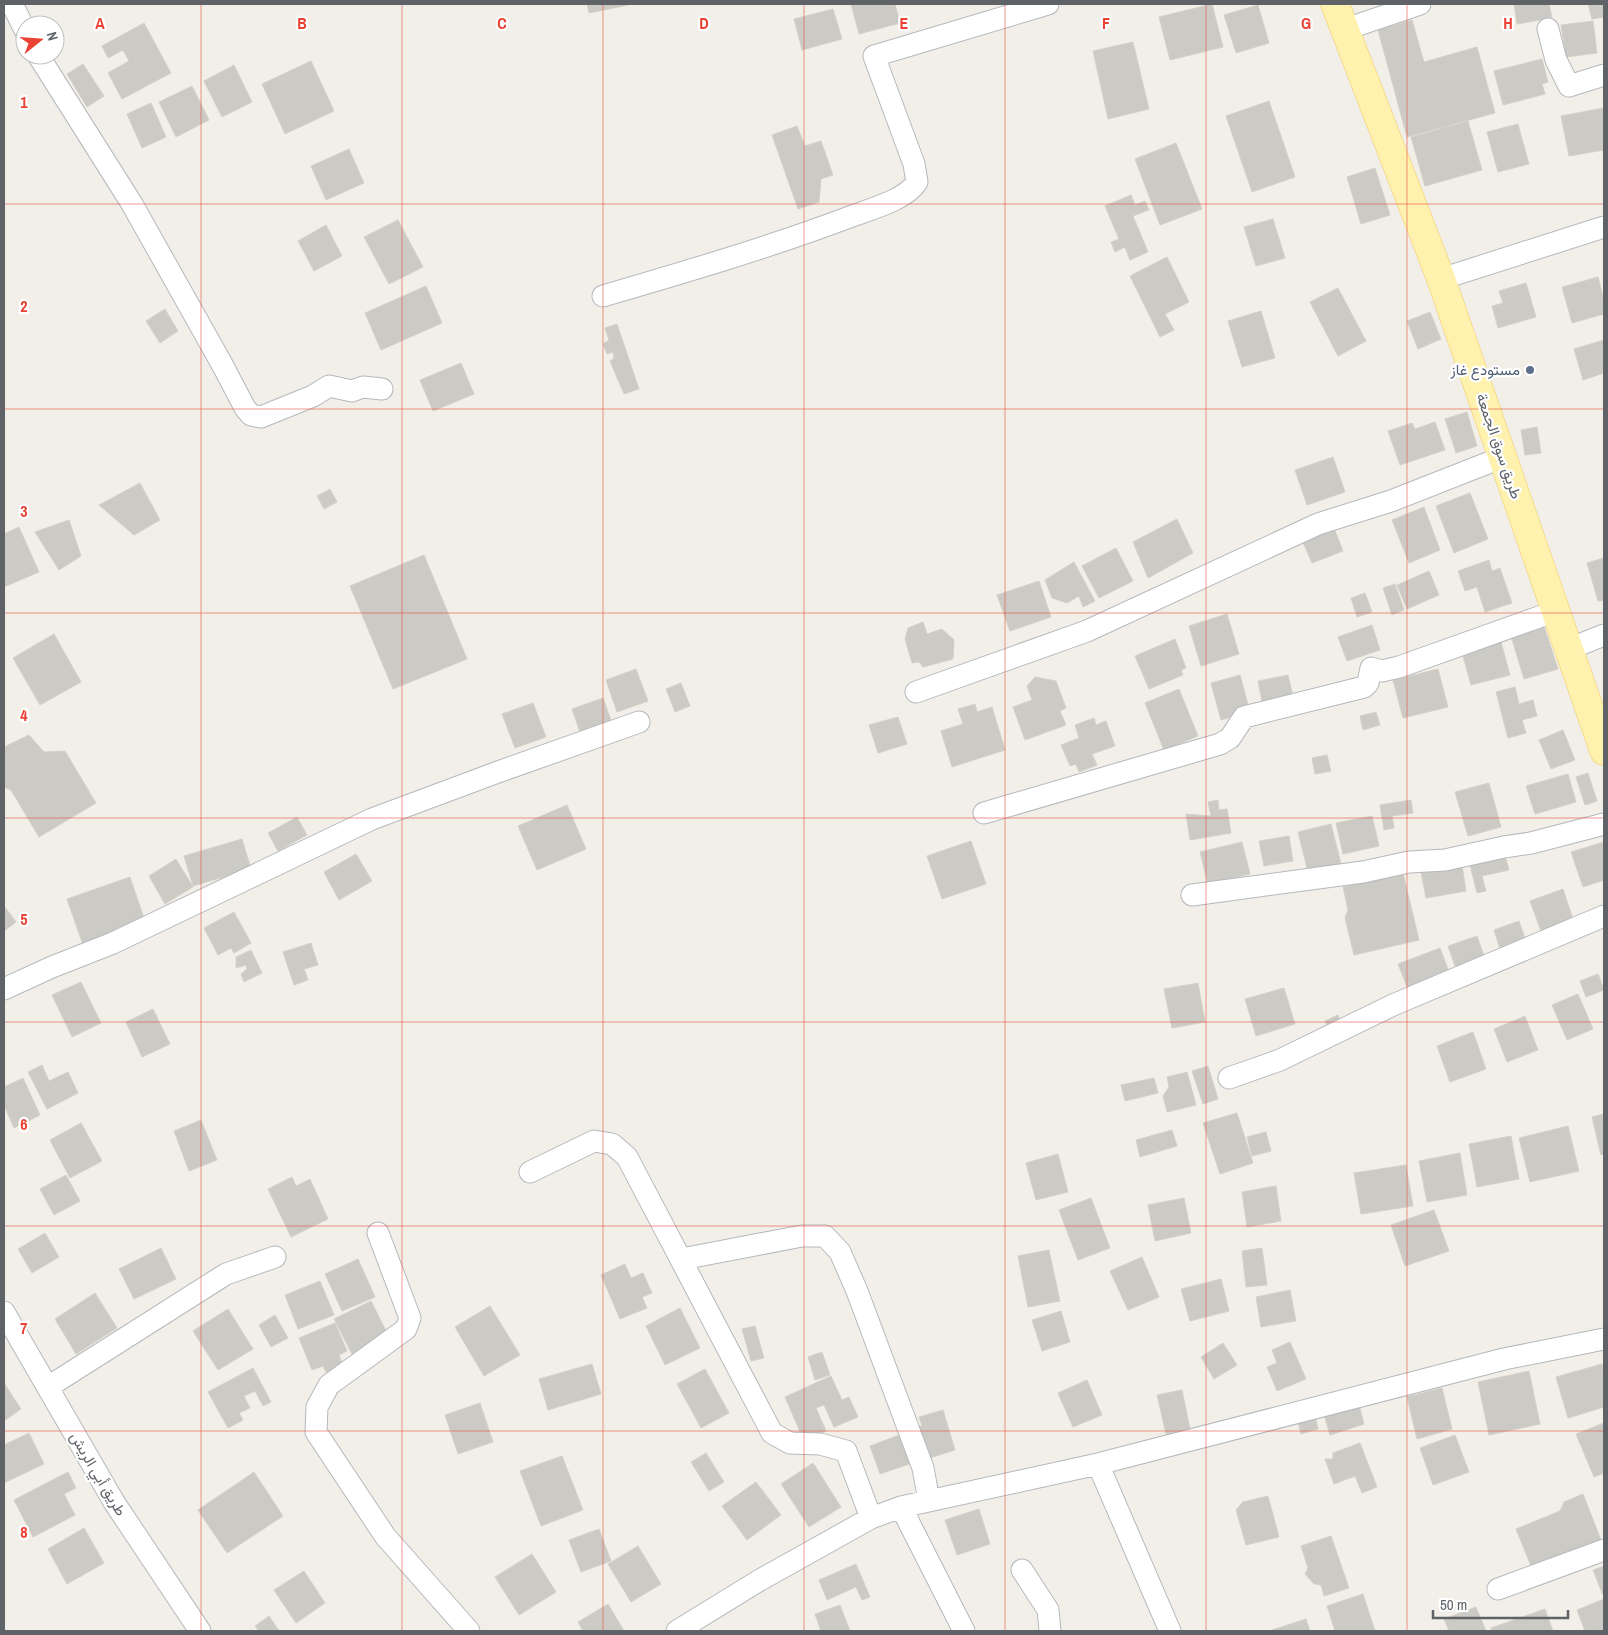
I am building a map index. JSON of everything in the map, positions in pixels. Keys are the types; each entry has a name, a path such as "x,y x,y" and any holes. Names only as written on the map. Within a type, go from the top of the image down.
{"main road":[{"name":"طريق سوق الجمعة","path":"1335,4 1441,279 1604,751"}],"street":[{"path":"603,296 784,241 894,200 912,189 917,182 914,164 874,56 1048,4"},
{"path":"1346,29 1420,4"},
{"path":"1548,29 1556,60 1569,86 1604,75"},
{"path":"44,65 132,204 245,408 251,415 261,417 314,396 329,386 352,391 363,387 382,389"},
{"path":"1441,279 1604,227"},
{"path":"916,692 1086,631 1318,524 1391,501 1503,457"},
{"path":"984,813 1220,744 1230,738 1244,717 1364,687 1368,683 1371,668 1382,671 1399,667 1556,611"},
{"path":"1569,649 1604,635"},
{"path":"4,989 52,967 113,943 372,819 507,768 640,722"},
{"path":"1192,895 1362,872 1409,862 1446,860 1530,843 1604,824"},
{"path":"1229,1078 1280,1060 1393,1005 1604,916"},
{"path":"530,1172 594,1141 612,1144 627,1156 772,1433 790,1443 820,1444 846,1451 871,1518"},
{"path":"378,1233 410,1318 406,1329 329,1385 317,1407 316,1432 385,1536 469,1631"},
{"path":"682,1259 802,1236 824,1236 840,1252 857,1290 922,1468 929,1501"},
{"path":"48,1387 226,1274 274,1257"},
{"name":"طريق أبي الريش","path":"4,1312 114,1502 200,1631"},
{"path":"676,1631 760,1580 871,1518 901,1507 1098,1464 1504,1359 1604,1339"},
{"path":"1098,1464 1170,1631"},
{"path":"901,1507 964,1631"},
{"path":"1498,1590 1604,1550"},
{"path":"1022,1570 1048,1610 1050,1631"}],"building":[{"path":"587,4 628,4 628,5 589,13"},
{"path":"851,4 895,4 900,23 859,34"},
{"path":"1212,4 1223,47 1170,60 1159,17"},
{"path":"1514,4 1549,4 1552,18 1517,24"},
{"path":"1588,4 1604,4 1604,17 1592,19"},
{"path":"1258,5 1269,43 1236,53 1224,15"},
{"path":"833,9 842,39 802,50 794,19"},
{"path":"1412,20 1424,62 1477,47 1495,113 1407,137 1378,30"},
{"path":"1593,21 1597,53 1566,57 1561,25"},
{"path":"144,23 171,73 122,99 108,73 129,61 123,50 108,58 102,46"},
{"path":"1133,42 1149,109 1108,119 1093,51"},
{"path":"1542,59 1548,82 1542,84 1545,94 1503,105 1494,71"},
{"path":"311,61 334,111 285,134 262,84"},
{"path":"83,64 104,96 87,107 67,74"},
{"path":"234,65 252,102 222,117 204,81"},
{"path":"192,86 209,120 176,137 159,102"},
{"path":"1269,101 1295,177 1252,192 1226,116"},
{"path":"151,103 166,137 142,148 127,114"},
{"path":"1604,108 1604,150 1569,156 1561,116"},
{"path":"1468,121 1482,170 1425,186 1411,137"},
{"path":"1518,124 1529,164 1498,172 1487,132"},
{"path":"797,126 805,146 821,141 833,175 821,179 819,202 798,209 772,135"},
{"path":"1176,143 1202,209 1160,225 1135,159"},
{"path":"349,149 364,183 326,200 311,166"},
{"path":"1375,168 1390,215 1361,224 1347,177"},
{"path":"1131,195 1135,205 1145,201 1149,210 1133,216 1148,252 1130,260 1125,247 1115,252 1111,242 1119,239 1105,206"},
{"path":"1273,219 1285,258 1256,266 1244,227"},
{"path":"398,220 423,267 389,284 364,237"},
{"path":"326,225 342,256 314,271 298,241"},
{"path":"1167,257 1189,302 1165,314 1174,330 1160,337 1130,276"},
{"path":"1598,277 1604,301 1604,314 1572,323 1562,287"},
{"path":"1526,283 1536,317 1498,328 1492,306 1503,303 1499,291"},
{"path":"426,286 442,323 381,350 365,313"},
{"path":"1338,288 1366,341 1338,356 1310,302"},
{"path":"165,309 178,331 160,343 146,321"},
{"path":"1261,311 1275,358 1242,367 1228,321"},
{"path":"1430,312 1441,339 1418,349 1407,321"},
{"path":"617,324 639,389 624,394 610,361 614,358 613,352 607,354 603,344 609,340 605,328"},
{"path":"1604,340 1604,373 1583,380 1574,349"},
{"path":"461,363 474,394 433,411 420,380"},
{"path":"1467,412 1477,446 1456,453 1445,419"},
{"path":"1435,422 1445,450 1400,465 1388,431 1412,423 1415,429"},
{"path":"1537,427 1541,453 1525,455 1521,430"},
{"path":"1333,457 1345,492 1307,505 1295,470"},
{"path":"140,483 160,520 134,535 99,505"},
{"path":"330,489 337,502 324,509 317,496"},
{"path":"1470,493 1488,539 1454,553 1436,506"},
{"path":"1424,507 1440,550 1409,563 1392,520"},
{"path":"1177,519 1193,553 1148,578 1133,542"},
{"path":"69,520 81,556 59,570 35,532"},
{"path":"19,527 39,572 4,587 4,534"},
{"path":"1334,528 1343,551 1312,563 1302,540"},
{"path":"1116,548 1133,581 1099,598 1082,566"},
{"path":"424,555 467,659 393,689 350,586"},
{"path":"1604,558 1604,600 1598,601 1587,563"},
{"path":"1489,560 1492,571 1500,568 1512,603 1485,612 1477,587 1465,591 1458,571"},
{"path":"1074,562 1095,601 1083,607 1079,596 1067,603 1052,598 1045,580"},
{"path":"1429,571 1439,595 1407,609 1397,585"},
{"path":"1039,581 1051,617 1010,631 997,595"},
{"path":"1395,584 1404,610 1392,615 1383,588"},
{"path":"1365,593 1372,612 1357,617 1351,598"},
{"path":"1227,614 1239,654 1201,666 1189,626"},
{"path":"923,622 927,634 942,629 954,640 953,659 923,667 919,662 912,663 905,639 908,628"},
{"path":"1372,625 1380,650 1347,661 1338,637"},
{"path":"1544,626 1558,669 1524,679 1511,636"},
{"path":"54,634 81,682 40,705 13,658"},
{"path":"1175,639 1186,668 1181,670 1183,675 1149,689 1135,656"},
{"path":"1501,642 1510,675 1471,685 1462,652"},
{"path":"636,669 648,701 617,712 606,680"},
{"path":"1438,669 1448,707 1403,718 1393,680"},
{"path":"1240,675 1250,712 1221,720 1211,683"},
{"path":"1288,675 1294,701 1263,707 1258,681"},
{"path":"1035,677 1056,681 1066,708 1060,711 1066,725 1025,740 1013,707 1032,700 1027,686"},
{"path":"681,683 690,706 675,712 666,689"},
{"path":"1515,687 1519,704 1533,700 1537,716 1522,720 1526,733 1508,738 1496,692"},
{"path":"1179,689 1198,736 1164,750 1145,703"},
{"path":"603,698 612,723 581,735 572,709"},
{"path":"533,703 546,737 515,748 502,714"},
{"path":"975,704 977,712 992,707 1005,750 952,767 941,731 963,724 958,709"},
{"path":"1376,712 1380,725 1363,730 1360,716"},
{"path":"898,717 907,744 878,753 869,725"},
{"path":"1094,718 1096,725 1106,721 1115,746 1092,754 1097,765 1079,772 1076,764 1070,766 1061,745 1079,738 1075,725"},
{"path":"1563,730 1575,760 1551,769 1539,740"},
{"path":"29,735 44,752 65,751 96,803 39,837 11,790 4,787 4,747"},
{"path":"1327,755 1331,771 1315,774 1312,758"},
{"path":"1588,773 1597,801 1585,805 1576,777"},
{"path":"1568,774 1576,802 1535,814 1526,786"},
{"path":"1489,783 1501,827 1468,836 1455,792"},
{"path":"1218,800 1219,810 1227,809 1231,833 1190,840 1186,814 1211,816 1208,802"},
{"path":"1411,800 1413,813 1392,816 1394,828 1384,830 1380,805"},
{"path":"567,805 586,849 537,870 518,826"},
{"path":"1372,816 1379,846 1343,854 1336,823"},
{"path":"297,817 307,835 278,851 268,833"},
{"path":"1331,824 1341,864 1308,872 1298,832"},
{"path":"1289,836 1293,861 1264,866 1259,841"},
{"path":"242,839 251,869 193,886 184,856"},
{"path":"971,841 986,884 942,899 927,856"},
{"path":"1242,842 1250,874 1208,884 1200,852"},
{"path":"1604,842 1604,880 1583,887 1571,852"},
{"path":"356,854 372,881 339,900 324,872"},
{"path":"1505,856 1509,870 1482,876 1486,891 1477,893 1470,865"},
{"path":"176,859 193,887 165,904 149,876"},
{"path":"1462,865 1466,891 1426,898 1421,872"},
{"path":"1403,873 1419,940 1354,955 1345,918 1348,910 1343,887"},
{"path":"130,877 147,927 84,948 67,899"},
{"path":"1563,889 1573,919 1541,931 1530,901"},
{"path":"4,906 16,922 4,931"},
{"path":"234,912 251,943 234,953 231,948 218,955 204,928"},
{"path":"1519,921 1529,950 1503,959 1494,930"},
{"path":"1477,936 1490,973 1461,983 1448,946"},
{"path":"311,943 318,965 304,969 308,980 294,985 283,952"},
{"path":"1440,948 1449,972 1408,989 1398,964"},
{"path":"251,950 262,973 244,982 241,974 247,969 246,965 236,968 236,957"},
{"path":"1598,974 1604,990 1586,997 1580,981"},
{"path":"81,982 101,1023 72,1037 52,995"},
{"path":"1198,983 1205,1022 1172,1028 1164,989"},
{"path":"1284,988 1295,1024 1256,1036 1245,999"},
{"path":"1578,994 1593,1029 1567,1040 1552,1005"},
{"path":"153,1009 170,1044 142,1057 126,1022"},
{"path":"1338,1015 1344,1031 1331,1036 1325,1021"},
{"path":"1525,1016 1538,1050 1507,1062 1494,1029"},
{"path":"1473,1032 1486,1069 1450,1082 1437,1046"},
{"path":"42,1065 49,1081 68,1072 78,1093 47,1109 28,1072"},
{"path":"1208,1066 1218,1099 1203,1104 1192,1071"},
{"path":"1187,1072 1196,1105 1167,1112 1163,1096 1169,1087 1167,1077"},
{"path":"23,1078 40,1115 14,1128 4,1105 4,1087"},
{"path":"1154,1078 1158,1093 1125,1101 1121,1085"},
{"path":"1237,1113 1253,1163 1220,1174 1203,1123"},
{"path":"1604,1114 1604,1154 1601,1155 1592,1117"},
{"path":"201,1120 217,1160 189,1171 174,1131"},
{"path":"81,1123 102,1161 70,1178 50,1140"},
{"path":"1568,1126 1579,1171 1530,1182 1519,1138"},
{"path":"1172,1130 1177,1146 1140,1157 1136,1140"},
{"path":"1266,1132 1271,1151 1252,1156 1247,1137"},
{"path":"1511,1136 1519,1179 1477,1187 1469,1144"},
{"path":"1460,1153 1467,1195 1427,1202 1419,1161"},
{"path":"1058,1154 1068,1192 1036,1200 1026,1163"},
{"path":"1406,1165 1413,1206 1361,1214 1354,1173"},
{"path":"66,1175 80,1201 54,1215 40,1189"},
{"path":"292,1177 296,1186 310,1179 328,1219 291,1237 268,1189"},
{"path":"1276,1186 1281,1221 1247,1227 1242,1192"},
{"path":"1091,1198 1110,1248 1078,1260 1059,1210"},
{"path":"1184,1198 1191,1233 1155,1241 1148,1205"},
{"path":"1434,1210 1449,1251 1405,1266 1391,1225"},
{"path":"45,1233 59,1257 32,1273 18,1249"},
{"path":"161,1248 176,1279 134,1299 119,1269"},
{"path":"1262,1248 1267,1285 1246,1287 1242,1251"},
{"path":"1049,1250 1060,1301 1028,1307 1018,1256"},
{"path":"1142,1257 1159,1297 1128,1310 1110,1271"},
{"path":"358,1259 375,1297 342,1311 325,1274"},
{"path":"625,1264 631,1278 643,1273 652,1293 642,1297 647,1308 620,1319 601,1275"},
{"path":"1221,1279 1229,1311 1190,1321 1181,1289"},
{"path":"320,1281 334,1315 298,1329 285,1295"},
{"path":"1290,1290 1296,1321 1261,1327 1256,1297"},
{"path":"95,1293 117,1328 76,1354 55,1319"},
{"path":"371,1301 389,1337 353,1356 334,1319"},
{"path":"490,1306 520,1355 484,1376 455,1327"},
{"path":"680,1308 700,1348 665,1365 646,1326"},
{"path":"228,1309 253,1349 218,1370 193,1331"},
{"path":"1061,1311 1070,1342 1042,1351 1032,1320"},
{"path":"275,1315 288,1338 271,1347 259,1325"},
{"path":"335,1323 347,1351 339,1355 343,1365 326,1372 323,1366 312,1370 299,1338"},
{"path":"755,1326 764,1358 751,1361 742,1329"},
{"path":"1290,1342 1306,1379 1277,1391 1267,1367 1277,1363 1272,1350"},
{"path":"1223,1343 1237,1365 1214,1379 1201,1357"},
{"path":"822,1352 830,1375 815,1380 808,1357"},
{"path":"592,1364 601,1394 548,1410 539,1379"},
{"path":"1602,1364 1604,1373 1604,1407 1568,1418 1556,1377"},
{"path":"253,1368 271,1402 263,1406 255,1391 244,1396 250,1408 239,1413 243,1420 228,1428 208,1392"},
{"path":"705,1369 729,1413 701,1428 677,1384"},
{"path":"1529,1371 1540,1424 1489,1435 1478,1382"},
{"path":"831,1376 842,1400 849,1397 858,1417 834,1427 824,1405 816,1408 826,1431 804,1441 785,1397"},
{"path":"1087,1380 1102,1415 1073,1427 1058,1393"},
{"path":"4,1383 21,1409 4,1421"},
{"path":"1442,1388 1452,1429 1417,1439 1407,1397"},
{"path":"1182,1390 1190,1429 1166,1434 1157,1395"},
{"path":"1358,1401 1364,1424 1330,1435 1323,1411"},
{"path":"480,1403 493,1442 458,1454 445,1415"},
{"path":"943,1410 955,1450 923,1460 914,1428 922,1426 919,1417"},
{"path":"1314,1412 1318,1429 1301,1434 1297,1417"},
{"path":"1604,1423 1604,1473 1594,1477 1576,1434"},
{"path":"29,1433 44,1464 4,1483 4,1445"},
{"path":"902,1434 912,1463 880,1474 870,1446"},
{"path":"1455,1435 1469,1472 1433,1485 1420,1448"},
{"path":"1360,1443 1377,1487 1362,1493 1355,1476 1334,1484 1325,1459 1333,1459 1333,1453"},
{"path":"706,1453 724,1482 709,1491 691,1462"},
{"path":"562,1456 583,1510 541,1526 520,1471"},
{"path":"813,1463 841,1507 809,1527 781,1484"},
{"path":"68,1472 76,1488 64,1494 75,1515 33,1537 14,1500"},
{"path":"254,1472 283,1516 227,1553 198,1510"},
{"path":"756,1482 781,1515 747,1540 722,1506"},
{"path":"1583,1494 1601,1540 1595,1552 1535,1576 1516,1529 1560,1511 1564,1502"},
{"path":"1268,1496 1279,1537 1246,1545 1236,1510 1243,1502"},
{"path":"979,1509 990,1544 957,1555 945,1520"},
{"path":"84,1528 104,1563 67,1584 48,1549"},
{"path":"599,1529 611,1561 581,1572 569,1540"},
{"path":"1331,1536 1349,1588 1324,1596 1321,1585 1314,1584 1305,1574 1308,1568 1301,1546"},
{"path":"638,1546 661,1584 631,1602 608,1564"},
{"path":"532,1554 556,1592 519,1615 495,1577"},
{"path":"856,1564 870,1597 862,1600 856,1587 827,1600 819,1580"},
{"path":"1604,1566 1604,1594 1603,1595 1593,1570"},
{"path":"304,1571 325,1603 296,1623 274,1590"},
{"path":"1363,1594 1375,1631 1335,1631 1327,1606"},
{"path":"1604,1599 1604,1631 1585,1631 1577,1610"},
{"path":"608,1604 624,1631 583,1631 578,1622"},
{"path":"840,1605 850,1631 821,1631 815,1614"},
{"path":"1476,1607 1486,1631 1449,1631 1444,1619"},
{"path":"1545,1609 1553,1631 1492,1631 1491,1628"},
{"path":"269,1616 279,1631 259,1631 255,1626"},
{"path":"1306,1619 1310,1631 1272,1631 1272,1630"}],"place":[{"name":"مستودع غاز","path":"1530,370"}]}
